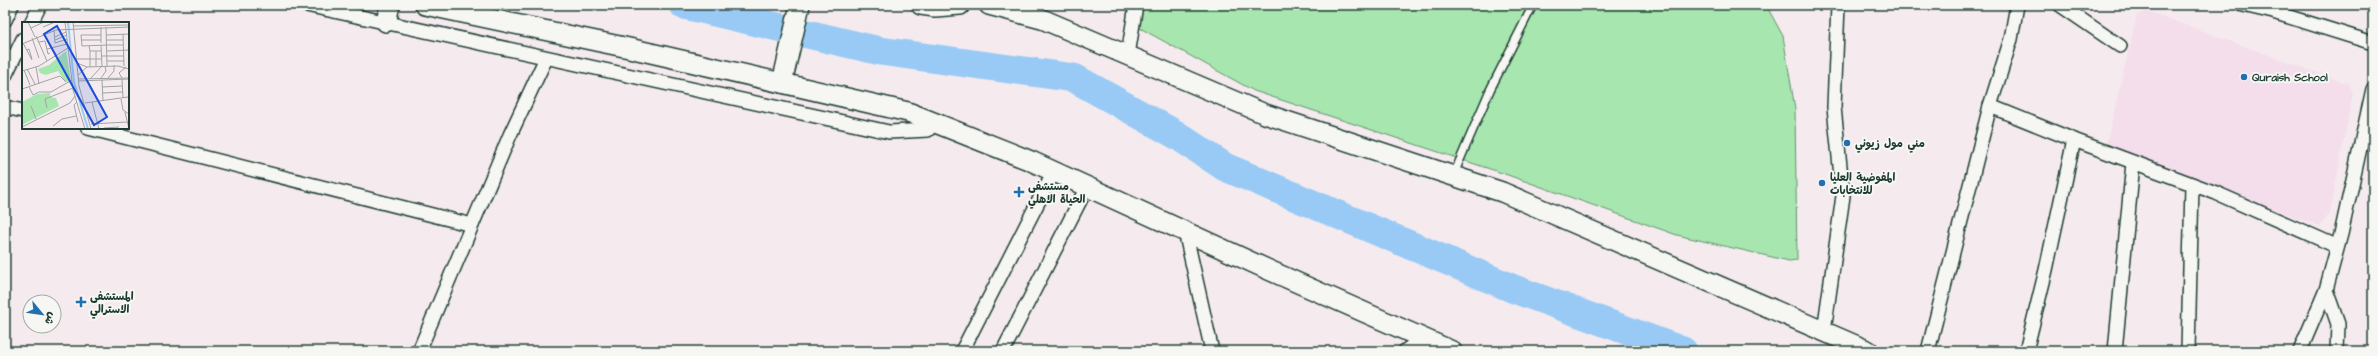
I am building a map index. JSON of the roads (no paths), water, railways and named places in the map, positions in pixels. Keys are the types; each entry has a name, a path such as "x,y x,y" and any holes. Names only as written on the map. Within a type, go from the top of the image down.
{"street":[{"path":"5,20 12,5"},
{"path":"32,22 40,5"},
{"path":"306,5 388,14 546,58 889,132 928,130 935,122"},
{"path":"425,5 908,112 1054,171 1452,351"},
{"path":"921,5 947,7 960,5"},
{"path":"989,5 1042,19 1265,114 1502,192 1869,351"},
{"path":"1128,55 1136,5"},
{"path":"1824,331 1843,196 1834,107 1838,5"},
{"path":"1928,351 1990,106 2010,39 2017,5"},
{"path":"2060,5 2120,46"},
{"path":"2243,5 2273,12 2373,43"},
{"path":"782,83 800,8"},
{"path":"5,76 22,41"},
{"path":"419,351 472,225 546,58"},
{"path":"2300,351 2326,290 2336,246 2341,234 2373,89"},
{"path":"1990,106 2133,163 2216,193 2336,246"},
{"path":"5,107 22,111"},
{"path":"92,129 472,225"},
{"path":"2026,351 2046,270 2074,140"},
{"path":"2116,351 2133,163"},
{"path":"962,351 1054,171"},
{"path":"2188,351 2192,185"},
{"path":"1003,351 1087,187"},
{"path":"1185,231 1212,351"},
{"path":"2326,290 2338,324 2337,351"},
{"path":"1405,351 1423,338"}],"lane":[{"path":"1453,176 1490,90 1532,5"}],"waterway":[{"path":"684,5 880,51 1074,78 1175,134 1225,167 1514,289 1683,351"}],"place":[{"name":"Quraish School","path":"2244,77"},
{"name":"مني مول زيوني","path":"1847,143"},
{"name":"المفوضية العليا للانتخابات","path":"1822,183"},
{"name":"مستشفى الحياة الاهلي","path":"1019,192"},
{"name":"المستشفى الاسترالي","path":"81,302"}]}
